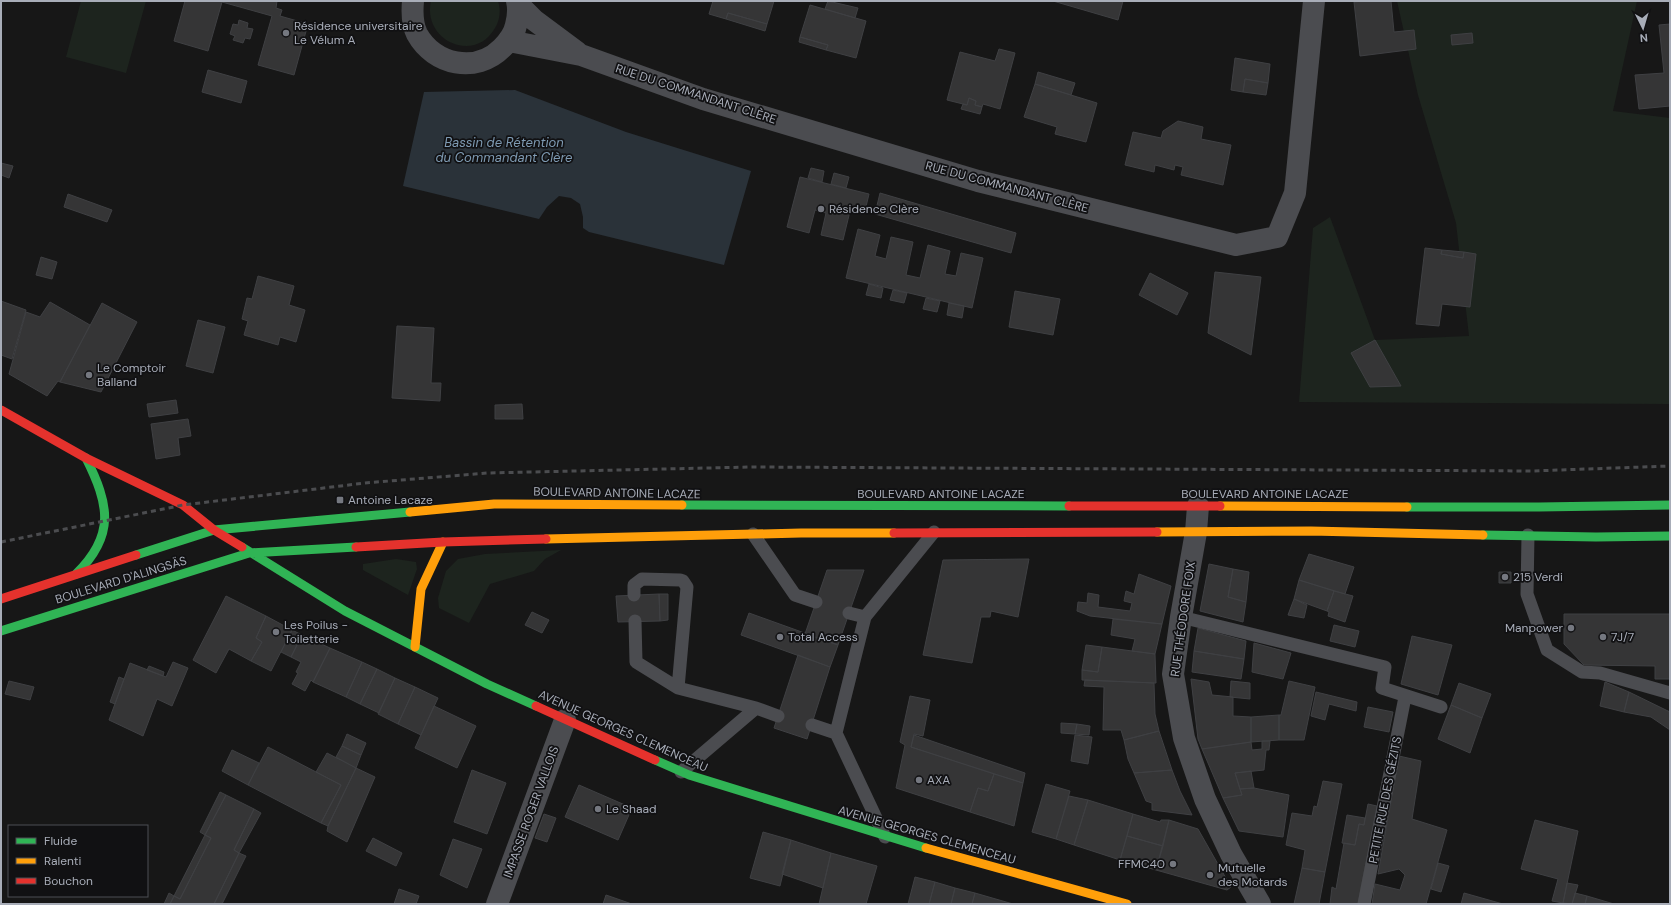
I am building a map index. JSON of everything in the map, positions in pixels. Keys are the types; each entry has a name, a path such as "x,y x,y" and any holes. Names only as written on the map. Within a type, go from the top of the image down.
{"main road":[{"name":"AVENUE GEORGES CLEMENCEAU","path":"1,410 86,458 183,505 214,530 249,553 345,611 487,684 681,772 885,837 1127,904"},
{"path":"76,574 86,566 95,554 102,537 105,520 104,498 99,483 86,458"},
{"name":"BOULEVARD ANTOINE LACAZE","path":"214,530 494,504 1539,507 1670,505"},
{"name":"BOULEVARD D'ALINGSÄS","path":"1,599 214,530"},
{"path":"249,553 443,542 753,534 1312,531 1596,537 1670,536"},
{"path":"415,646 421,589 443,542"},
{"name":"BOULEVARD D'ALINGSÄS","path":"1,631 249,553"}],"street":[{"name":"RUE DU COMMANDANT CLÈRE","path":"510,41 581,55 703,99 978,181 1236,245 1277,237 1295,193 1310,2"},
{"path":"518,3 534,20 581,55"},
{"path":"410,6 416,33 427,48 442,59 460,64 479,62 496,54 510,41 516,23 518,3"},
{"name":"RUE THÉODORE FOIX","path":"1198,506 1196,532 1181,617 1173,674 1184,738 1206,799 1228,847 1260,904"},
{"name":"IMPASSE ROGER VALLOIS","path":"497,904 565,720"}],"lane":[{"path":"885,837 836,733 864,617 934,532"},
{"path":"753,534 795,595 816,602"},
{"path":"1528,535 1527,594 1548,650 1582,672 1600,673 1670,692"},
{"path":"634,595 634,585 642,579 680,580 683,581 687,587 678,688"},
{"path":"849,613 864,617"},
{"path":"1181,617 1385,666 1382,688 1441,708"},
{"path":"635,621 636,662 678,688 756,708 778,716"},
{"name":"PETITE RUE DES GÉZITS","path":"1364,904 1405,696"},
{"path":"681,772 756,708"},
{"path":"812,725 836,733"}],"shaded area":[{"path":"81,1 146,1 126,73 66,57"},
{"path":"431,1 498,1 500,11 498,22 486,39 475,45 464,46 452,43 442,37 434,27 430,15"},
{"path":"1397,1 1637,1 1613,111 1670,118 1670,404 1299,402 1313,228 1330,217 1375,340 1469,336 1456,223 1418,95"},
{"path":"561,550 545,559 534,571 490,584 469,623 439,608 438,598 446,571 458,559 485,554"},
{"path":"396,559 416,562 417,569 408,595 363,570 363,564"}],"water":[{"name":"Bassin de Rétention du Commandant Clère","path":"515,90 626,132 751,171 724,265 589,232 583,228 583,217 580,204 571,198 559,196 547,207 539,219 403,186 424,92"}],"building":[{"name":"Résidence universitaire Le Vélum A","path":"185,1 277,1 276,8 282,10 280,16 308,24 294,75 258,65 272,16 222,2 208,51 174,41"},
{"path":"713,1 774,1 767,24 728,13 726,19 709,14"},
{"path":"828,1 858,8 855,18 825,9"},
{"path":"1053,1 1123,1 1118,20"},
{"path":"1391,1 1394,32 1414,30 1416,49 1360,56 1354,2"},
{"path":"810,5 866,21 856,58 826,50 828,45 800,37"},
{"path":"728,13 767,24 765,31 726,19"},
{"path":"239,20 248,23 247,28 253,29 250,39 245,38 243,43 233,40 235,36 230,34 233,24 238,25"},
{"path":"1670,24 1670,106 1639,109 1635,75 1664,73 1659,25"},
{"path":"1472,33 1473,43 1452,45 1451,35"},
{"path":"800,37 828,45 826,50 799,42"},
{"path":"999,49 1015,53 1000,109 983,104 982,107 975,105 976,101 969,98 967,105 947,100 960,52 995,61"},
{"path":"1235,58 1270,64 1268,83 1245,79 1243,92 1231,90"},
{"path":"208,70 247,81 241,103 202,92"},
{"path":"1038,72 1075,83 1071,95 1035,84"},
{"path":"1245,79 1268,83 1266,95 1243,92"},
{"path":"1035,84 1097,103 1086,142 1055,134 1057,127 1024,117"},
{"path":"969,98 976,101 975,105 982,107 980,114 961,109 963,104 967,105"},
{"path":"1178,121 1203,127 1201,139 1231,145 1223,185 1181,175 1183,167 1175,165 1174,170 1155,165 1154,172 1125,165 1133,132 1161,138 1163,131"},
{"path":"1,163 13,166 9,178 1,175"},
{"path":"811,168 824,171 822,182 808,178"},
{"path":"834,173 849,177 846,188 831,184"},
{"name":"Résidence Clère","path":"800,177 869,194 865,211 851,207 843,240 821,235 826,213 815,210 809,233 787,227"},
{"path":"880,193 1016,233 1011,253 875,214"},
{"path":"68,194 112,210 107,222 64,207"},
{"path":"858,229 880,235 875,256 886,259 891,237 913,242 906,275 920,278 928,245 950,251 945,274 956,276 961,253 983,258 972,308 846,278"},
{"path":"1425,248 1442,250 1441,254 1463,258 1464,252 1476,254 1470,307 1442,304 1439,326 1416,324"},
{"path":"1442,250 1464,252 1463,258 1441,254"},
{"path":"41,257 57,262 52,279 36,275"},
{"path":"1215,272 1261,277 1251,355 1208,333"},
{"path":"1150,273 1188,293 1177,315 1139,295"},
{"path":"258,276 294,286 289,305 305,310 296,342 280,337 278,345 244,335 248,321 242,319 247,298 252,299"},
{"path":"869,284 883,288 881,298 866,295"},
{"path":"893,290 907,293 904,303 890,300"},
{"path":"1015,291 1060,299 1053,335 1009,327"},
{"path":"926,298 940,301 937,312 923,309"},
{"path":"1,301 26,310 12,359 1,355"},
{"path":"50,302 90,325 60,382 58,381 47,396 9,374 26,312 40,317"},
{"path":"102,303 137,322 101,392 60,382"},
{"path":"949,303 964,306 962,318 947,315"},
{"path":"198,320 225,327 213,373 186,366"},
{"path":"397,326 434,328 431,383 441,383 440,401 392,398"},
{"path":"1375,340 1401,386 1370,387 1351,353"},
{"path":"176,400 178,413 149,417 147,404"},
{"path":"522,404 523,419 495,419 495,405"},
{"path":"188,419 191,436 178,438 180,455 156,459 151,424"},
{"path":"1309,554 1354,567 1345,594 1299,580"},
{"path":"1029,559 1018,617 991,611 990,617 981,617 972,663 923,655 943,560"},
{"path":"1209,564 1233,569 1228,597 1246,602 1243,622 1200,611"},
{"path":"1233,569 1249,572 1246,602 1228,597"},
{"path":"827,570 864,570 838,645 805,634"},
{"name":"215 Verdi","path":"1499,572 1511,572 1511,583 1499,583"},
{"path":"1139,574 1171,586 1162,624 1090,616 1077,611 1078,602 1087,603 1088,593 1099,595 1098,607 1130,611 1132,603 1124,601 1126,591 1134,594"},
{"path":"1299,580 1334,591 1327,611 1294,599"},
{"path":"1334,591 1353,596 1345,622 1328,616 1329,612 1327,611"},
{"path":"659,594 668,594 668,620 660,621"},
{"path":"659,594 660,621 618,622 616,596"},
{"path":"226,596 266,616 256,638 262,642 251,661 229,649 216,673 193,660"},
{"path":"1294,599 1307,605 1304,618 1288,615"},
{"path":"532,612 549,620 542,633 525,625"},
{"path":"749,613 838,645 830,667 741,635"},
{"path":"1564,614 1670,614 1670,679 1655,679 1655,666 1584,665 1564,644"},
{"path":"266,616 292,630 271,671 251,661 262,642 256,638"},
{"path":"1113,619 1162,624 1155,654 1132,651 1135,639 1111,635"},
{"path":"1334,625 1359,631 1355,647 1330,641"},
{"path":"1198,628 1246,641 1244,659 1194,651"},
{"path":"292,630 302,635 291,657 281,652"},
{"path":"302,635 330,648 313,682 311,680 305,691 292,684 298,673 296,672 301,662 291,657"},
{"path":"1412,636 1452,645 1438,695 1401,684"},
{"path":"1254,643 1291,653 1283,679 1252,672"},
{"path":"1086,645 1102,647 1098,672 1082,670"},
{"path":"1102,647 1155,654 1156,683 1082,680 1082,670 1098,672"},
{"path":"330,648 362,662 346,697 313,682"},
{"path":"1194,651 1244,659 1241,679 1192,672"},
{"path":"798,655 830,667 807,739 774,728"},
{"path":"173,662 188,668 172,706 157,699 143,736 109,720 130,663 166,677"},
{"path":"362,662 377,669 360,704 346,697"},
{"path":"149,666 164,672 163,676 147,670"},
{"path":"377,669 395,678 379,713 360,704"},
{"path":"119,677 124,679 115,704 110,702"},
{"path":"395,678 415,687 398,724 378,714"},
{"path":"1191,679 1209,682 1212,695 1233,697 1233,716 1251,717 1251,742 1202,749 1198,739"},
{"path":"1085,680 1154,683 1155,714 1159,731 1124,740 1121,730 1103,730 1104,687 1084,686"},
{"path":"9,681 34,687 30,700 5,694"},
{"path":"1231,681 1250,683 1250,699 1230,697"},
{"path":"1289,681 1315,687 1304,740 1279,740 1279,715 1281,715"},
{"path":"1605,682 1629,692 1624,712 1600,706"},
{"path":"1459,683 1491,694 1482,718 1451,705"},
{"path":"415,687 438,698 421,735 398,724"},
{"path":"1316,692 1357,702 1356,711 1329,704 1325,720 1311,716"},
{"path":"1629,692 1670,712 1670,730 1651,717 1624,712"},
{"path":"910,696 930,700 923,736 914,734 911,747 994,774 988,791 978,788 970,812 896,788 905,745 900,742"},
{"path":"1451,705 1482,718 1470,753 1438,739"},
{"path":"434,706 476,726 457,768 415,748"},
{"path":"1368,707 1393,712 1389,732 1364,727"},
{"path":"1279,715 1279,740 1251,742 1251,717"},
{"path":"1061,723 1077,724 1075,734 1061,733"},
{"path":"1077,724 1090,726 1089,735 1075,734"},
{"path":"1159,731 1172,770 1134,773 1128,759 1124,740"},
{"path":"347,734 366,743 361,755 342,746"},
{"path":"914,735 1025,773 1023,783 911,747"},
{"path":"1075,735 1092,737 1088,764 1071,761"},
{"path":"1262,741 1270,741 1269,750 1266,750 1264,770 1235,773 1242,795 1223,798 1202,749 1251,742 1252,750 1262,749"},
{"path":"342,746 361,755 356,768 336,757"},
{"path":"268,747 341,785 321,823 248,785"},
{"path":"232,750 259,763 248,785 222,771"},
{"path":"327,753 356,768 328,826 321,823 341,785 316,772"},
{"path":"1399,756 1421,761 1412,819 1447,830 1426,904 1372,904 1375,884 1400,890 1405,875 1399,869 1378,874"},
{"path":"356,768 375,777 347,842 327,831"},
{"path":"472,770 506,783 487,834 454,822"},
{"path":"1172,770 1180,791 1192,815 1152,810 1152,803 1146,801 1134,773"},
{"path":"1251,771 1254,788 1240,789 1235,773"},
{"path":"994,774 1023,783 1014,826 970,812 978,788 988,791"},
{"path":"1323,781 1342,784 1325,872 1302,868 1305,850 1286,845 1292,813 1312,816 1314,806 1317,807"},
{"path":"1046,784 1070,791 1056,839 1032,832"},
{"path":"579,785 632,808 618,840 565,817"},
{"path":"1254,788 1289,795 1283,837 1239,831 1223,798 1242,795 1240,789"},
{"path":"220,792 226,795 205,835 200,832"},
{"path":"226,795 254,809 234,850 239,853 214,904 170,904 174,896 180,899 211,838 205,835"},
{"path":"1069,796 1088,800 1074,845 1056,839"},
{"path":"1088,800 1133,814 1120,860 1074,845"},
{"path":"1368,804 1377,806 1358,904 1330,904 1332,887 1336,889 1344,843 1355,845 1359,824 1364,825"},
{"path":"254,809 261,813 239,853 234,850"},
{"path":"544,814 556,818 547,842 535,838"},
{"path":"1133,814 1160,822 1161,820 1169,820 1163,846 1127,836"},
{"path":"1347,815 1365,818 1364,825 1359,824 1355,845 1342,843"},
{"path":"1169,820 1198,829 1231,887 1227,890 1156,870"},
{"path":"1535,820 1578,831 1563,903 1552,901 1558,879 1521,869"},
{"path":"763,832 791,840 780,886 750,878"},
{"path":"205,835 211,838 180,899 174,896"},
{"path":"1127,836 1163,846 1156,870 1120,860"},
{"path":"373,838 402,853 396,866 366,851"},
{"path":"453,839 482,849 467,888 440,875"},
{"path":"791,840 831,853 823,888 782,874"},
{"path":"239,853 246,856 222,904 214,904"},
{"path":"831,853 877,866 866,904 819,904"},
{"path":"1438,863 1449,866 1441,892 1431,889"},
{"path":"1302,868 1325,872 1319,904 1294,904"},
{"path":"915,877 935,882 929,904 908,904"},
{"path":"935,882 955,888 951,904 929,904"},
{"path":"1567,883 1578,885 1572,904 1563,903"},
{"path":"955,888 975,893 972,904 951,904"},
{"path":"399,889 419,896 416,904 394,904"},
{"path":"169,893 174,896 170,904 164,904"},
{"path":"975,893 1013,904 972,904"},
{"path":"1464,893 1503,904 1461,904"},
{"path":"1575,893 1587,896 1585,904 1572,904"},
{"path":"606,895 632,904 603,904"},
{"path":"1587,896 1614,904 1585,904"}],"railway":[{"path":"1,542 183,505 365,483 487,473 752,467 1532,471 1670,466"}],"traffic: fast":[{"path":"76,574 89,560 98,546 103,532 105,519 100,490 86,458"},
{"path":"682,505 1069,506"},
{"path":"1407,507 1670,505"},
{"path":"136,555 214,530 410,512"},
{"path":"1483,535 1596,537 1670,536"},
{"path":"242,547 345,611 487,684 536,706"},
{"path":"1,631 249,553 356,547"},
{"path":"655,760 689,775 926,848"}],"traffic: slow":[{"path":"410,512 494,504 682,505"},
{"path":"1220,506 1407,507"},
{"path":"1157,532 1311,531 1483,535"},
{"path":"546,539 801,533 894,533"},
{"path":"415,647 421,589 443,542"},
{"path":"926,848 1127,904"}],"traffic: jam":[{"path":"1,410 86,458 183,505 214,530 242,547"},
{"path":"1069,506 1220,506"},
{"path":"894,533 1157,532"},
{"path":"356,547 443,542 546,539"},
{"path":"1,599 136,555"},
{"path":"536,706 655,760"}],"place":[{"name":"Résidence universitaire Le Vélum A","path":"286,33"},
{"name":"Résidence Clère","path":"821,209"},
{"name":"Le Comptoir Balland","path":"89,375"},
{"name":"Antoine Lacaze","path":"340,500"},
{"name":"215 Verdi","path":"1505,577"},
{"name":"Manpower","path":"1571,628"},
{"name":"Les Poilus - Toiletterie","path":"276,632"},
{"name":"Total Access","path":"780,637"},
{"name":"7J/7","path":"1603,637"},
{"name":"AXA","path":"919,780"},
{"name":"Le Shaad","path":"598,809"},
{"name":"FFMC40","path":"1173,864"},
{"name":"Mutuelle des Motards","path":"1210,875"}]}
